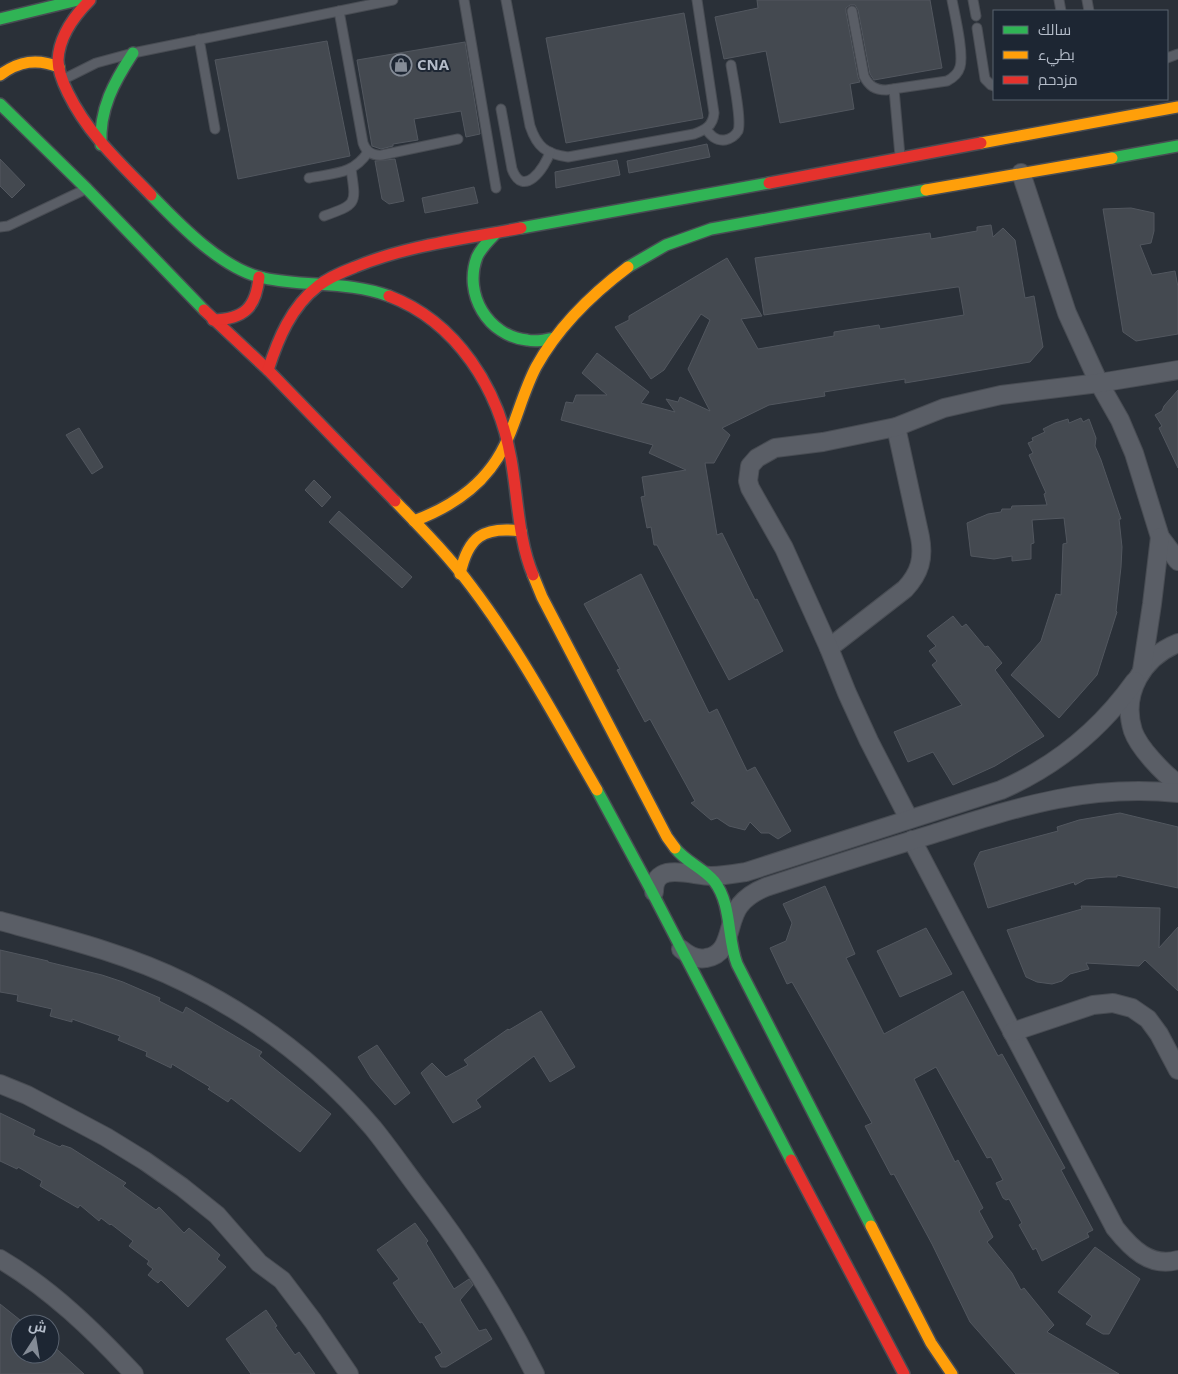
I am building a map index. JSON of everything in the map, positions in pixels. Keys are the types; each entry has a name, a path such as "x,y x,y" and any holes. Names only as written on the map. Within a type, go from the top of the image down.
{"main road":[{"path":"0,19 78,0"},
{"path":"90,0 75,16 63,40 59,67 62,80 75,109 87,128 193,237 246,272 259,277 373,290 390,296 428,316 445,330 460,345 484,380 508,439 522,531 530,567 542,598 667,837 682,856 709,876 722,897 731,950 737,964 931,1342 952,1374"},
{"path":"101,144 100,122 106,99 133,53"},
{"path":"0,75 17,64 27,61 49,62 59,67"},
{"path":"0,104 87,189 213,320 268,370 452,561 514,649 584,766 654,892 681,949 904,1374"},
{"path":"268,370 274,351 288,321 304,299 319,285 350,269 392,252 1178,107"},
{"path":"414,521 454,504 486,476 508,439 528,384 554,338 579,309 627,267 666,245 708,230 1178,146"},
{"path":"496,233 485,244 477,258 473,272 473,288 477,303 484,317 495,328 508,336 539,341 554,338"},
{"path":"213,320 228,320 241,315 252,305 258,292 259,277"},
{"path":"460,574 463,556 472,541 487,531 504,528 522,531"}],"street":[{"path":"1021,173 1067,313 1099,382 1120,420 1134,453 1160,537 1178,561"},
{"path":"909,819 869,742 778,536 750,488 748,481 750,466 757,458 775,448 823,442 896,427 932,412 958,404 1001,395 1178,370"},
{"path":"829,648 905,589 919,570 922,560 922,548 896,427"},
{"path":"1160,537 1152,604 1139,676 1130,707 1134,733 1159,767 1178,784"},
{"path":"654,892 656,881 665,873 675,872 709,876 746,872 980,798 1014,784 1058,760 1088,735 1113,709 1157,654 1178,643"},
{"path":"681,949 694,957 710,958 722,949 734,914 740,905 756,891 912,840 1012,809 1071,795 1131,790 1178,793"},
{"path":"912,840 1116,1228 1128,1244 1141,1256 1158,1261 1178,1260"},
{"path":"0,921 142,964 186,983 228,1005 306,1061 340,1093 373,1129 431,1205 484,1284 535,1374"},
{"path":"1012,1032 1093,1006 1112,1003 1132,1008 1148,1019 1159,1034 1178,1070"},
{"path":"0,1084 27,1095 106,1137 168,1176 217,1216 259,1262 282,1280 349,1374"},
{"path":"0,1259 46,1291 79,1318 134,1374"}],"lane":[{"path":"62,80 96,64 133,53 393,0"},
{"path":"464,0 496,188"},
{"path":"506,0 530,126 534,138 543,149 554,155 568,157 694,134 706,129 712,122 714,113 697,0"},
{"path":"852,11 864,76 868,83 879,90 894,89 947,82 954,78 958,72 961,58 952,0"},
{"path":"973,0 976,16"},
{"path":"339,11 363,143 368,152 377,156 458,140"},
{"path":"977,28 985,79 993,86"},
{"path":"199,39 215,129"},
{"path":"706,129 712,136 721,140 731,138 738,131 740,121 731,65"},
{"path":"894,89 900,157"},
{"path":"501,109 514,175 525,181 532,180 547,162 550,152"},
{"path":"309,178 351,169 360,163 368,152"},
{"path":"324,216 343,210 351,205 355,196 351,169"},
{"path":"0,227 8,226 87,189"}],"building":[{"path":"757,0 930,0 942,68 874,80 870,74 858,10 855,5 850,5 846,8 846,12 860,82 850,84 854,109 780,123 766,51 724,59 715,17 758,8"},
{"path":"684,13 703,118 566,143 546,38"},
{"path":"327,41 350,156 238,179 215,60"},
{"path":"465,42 480,134 466,137 461,111 414,119 418,140 393,144 393,146 381,149 372,146 357,60"},
{"path":"707,144 710,157 629,173 627,161"},
{"path":"0,159 25,185 12,198 0,186"},
{"path":"395,159 404,201 389,204 382,199 375,161"},
{"path":"617,160 620,175 556,188 555,172"},
{"path":"474,187 478,203 425,213 422,198"},
{"path":"1131,208 1154,213 1154,231 1151,243 1140,245 1152,275 1175,271 1178,287 1178,334 1136,341 1123,332 1103,209"},
{"path":"991,225 993,237 1003,228 1015,240 1025,298 1034,296 1043,347 1030,362 905,383 905,379 824,392 825,396 769,405 722,428 730,435 714,463 705,463 717,535 722,533 783,651 729,680 657,545 654,545 651,527 647,528 641,497 645,496 642,477 686,470 649,453 653,445 561,420 566,402 573,403 576,395 607,395 582,373 597,353 649,392 641,403 675,412 666,399 678,402 680,397 710,411 688,369 710,320 701,314 664,370 651,379 615,327 629,320 629,316 727,258 762,316 741,319 758,349 834,336 834,332 879,325 880,329 964,315 959,287 957,287 764,315 755,258 930,233 931,239 977,231 977,227"},
{"path":"1178,390 1178,468 1159,428 1162,426 1155,415 1162,411"},
{"path":"1081,418 1083,422 1089,419 1096,438 1095,446 1121,519 1119,519 1122,547 1121,567 1117,612 1097,675 1059,718 1011,675 1041,641 1056,594 1061,595 1063,544 1067,543 1064,518 1032,520 1034,543 1031,544 1031,559 1012,561 1012,556 994,559 971,556 967,523 988,514 1001,512 1002,509 1011,509 1012,506 1047,505 1044,494 1046,493 1029,455 1033,453 1028,443 1033,441 1032,438 1045,432 1043,429 1055,423 1068,419 1069,423"},
{"path":"79,428 103,467 92,474 66,435"},
{"path":"314,480 331,497 322,507 305,490"},
{"path":"339,511 412,577 402,588 329,522"},
{"path":"641,574 709,713 717,709 747,771 755,767 791,831 778,839 769,833 761,833 750,822 745,830 729,826 717,818 711,820 691,803 695,801 650,719 645,722 617,670 620,669 584,604"},
{"path":"953,616 962,627 966,624 985,647 988,646 1002,663 995,670 1044,736 995,766 953,785 933,752 908,762 894,732 962,705 932,665 937,661 929,651 936,646 927,636"},
{"path":"1120,813 1178,827 1178,888 1117,875 1117,877 1086,879 1075,885 1074,882 988,908 974,864 980,852 1058,831 1057,827 1079,820"},
{"path":"825,886 855,954 846,958 884,1034 963,991 998,1056 1002,1054 1065,1168 1061,1170 1093,1230 1087,1233 1089,1237 1042,1261 1036,1248 1033,1250 1019,1225 1022,1223 1009,1199 1003,1198 996,1183 1003,1180 991,1157 987,1158 936,1067 914,1079 955,1162 958,1160 983,1208 979,1211 993,1237 987,1242 1012,1273 1021,1290 1024,1288 1054,1325 1047,1332 1119,1374 1016,1374 970,1322 932,1244 894,1174 891,1175 865,1126 872,1123 792,982 787,984 770,948 786,941 792,923 783,904"},
{"path":"1081,906 1160,908 1159,948 1178,927 1178,991 1145,960 1139,966 1086,963 1089,969 1070,974 1062,981 1052,984 1037,982 1026,977 1007,930 1082,909"},
{"path":"926,928 952,974 900,997 877,951"},
{"path":"0,950 123,982 160,998 159,1001 183,1013 186,1007 262,1052 259,1056 331,1114 300,1152 231,1098 228,1102 208,1089 210,1087 172,1064 171,1068 146,1056 147,1052 118,1040 120,1036 72,1019 72,1022 50,1016 52,1009 17,1001 18,995 0,992"},
{"path":"541,1011 575,1067 550,1082 534,1056 476,1100 481,1107 453,1123 421,1073 432,1063 446,1077 468,1065 464,1060 508,1029"},
{"path":"377,1045 410,1093 395,1105 371,1078 358,1057"},
{"path":"0,1113 35,1130 33,1135 60,1147 62,1145 71,1148 126,1183 123,1186 156,1210 159,1207 184,1233 189,1228 220,1255 217,1259 226,1267 188,1307 161,1280 158,1283 148,1275 153,1269 147,1264 149,1261 129,1246 133,1241 101,1218 99,1221 80,1205 78,1208 40,1186 42,1181 18,1167 17,1169 0,1161"},
{"path":"415,1223 428,1241 426,1243 454,1289 469,1279 473,1285 460,1300 479,1331 486,1329 492,1339 446,1367 441,1367 435,1357 442,1353 393,1283 399,1279 377,1250"},
{"path":"1095,1247 1140,1279 1109,1334 1103,1334 1086,1324 1092,1316 1058,1292"},
{"path":"0,1304 12,1314 10,1314 10,1364 60,1364 60,1352 84,1374 0,1374"},
{"path":"266,1310 277,1326 275,1327 295,1355 299,1352 315,1374 251,1374 226,1339"}],"traffic: fast":[{"path":"0,19 78,0"},
{"path":"101,145 102,120 109,96 133,53"},
{"path":"0,104 87,189 204,310"},
{"path":"1112,158 1178,146"},
{"path":"521,228 769,183"},
{"path":"628,267 666,245 711,229 926,190"},
{"path":"151,195 188,232 218,256 233,266 249,273 280,281 358,288 389,296"},
{"path":"496,233 485,244 477,257 474,271 473,285 482,311 490,322 501,331 513,337 534,341 554,338"},
{"path":"597,790 791,1160"},
{"path":"675,848 710,876 720,890 727,911 737,964 871,1226"}],"traffic: slow":[{"path":"0,75 7,70 28,62 43,62 59,67"},
{"path":"981,143 1178,107"},
{"path":"926,190 1112,158"},
{"path":"414,521 457,499 470,490 492,467 508,438 532,376 545,352 577,312 628,267"},
{"path":"395,501 453,563 489,610 537,686 597,790"},
{"path":"460,574 468,551 479,537 497,530 521,531"},
{"path":"533,575 542,597 667,837 675,848"},
{"path":"871,1226 931,1343 952,1374"}],"traffic: jam":[{"path":"90,0 78,13 64,35 58,60 61,77 85,122 116,159 151,195"},
{"path":"769,183 981,143"},
{"path":"268,370 281,335 293,314 309,294 331,278 375,259 395,253 437,243 521,228"},
{"path":"213,320 233,317 247,310 255,297 259,277"},
{"path":"389,296 413,308 435,323 471,361 485,384 505,433 511,459 521,533 533,575"},
{"path":"204,310 268,370 395,501"},
{"path":"791,1160 904,1374"}],"place":[{"name":"CNA","path":"401,65"}]}
